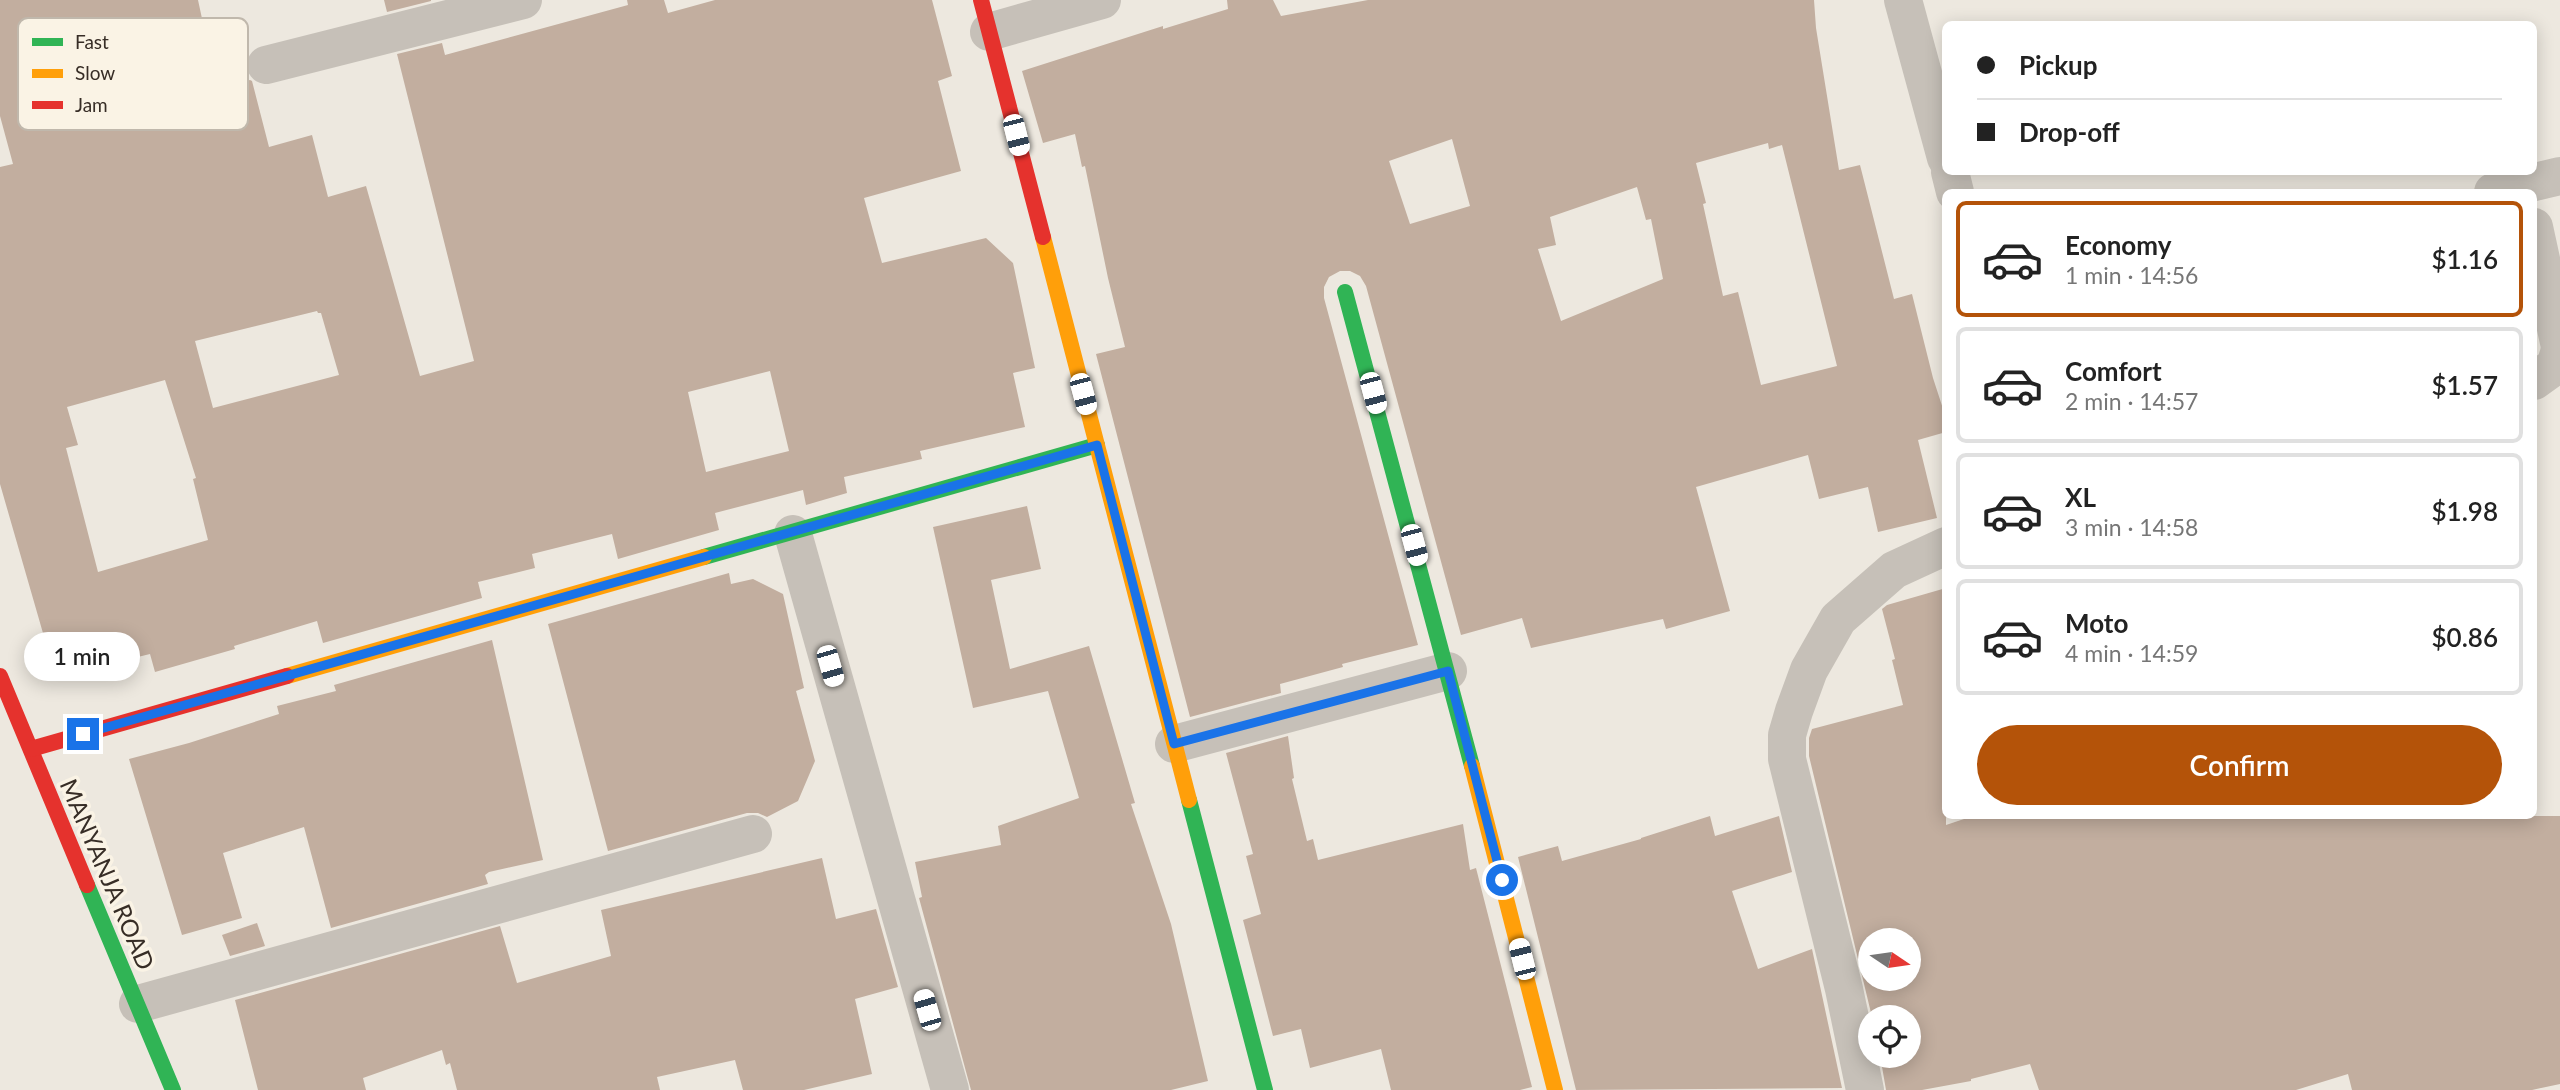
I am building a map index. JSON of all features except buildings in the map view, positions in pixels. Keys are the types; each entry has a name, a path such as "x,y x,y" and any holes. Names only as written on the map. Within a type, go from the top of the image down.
{"street":[{"path":"266,65 523,0"},
{"path":"1102,0 985,16 1265,1090"},
{"path":"1903,0 1942,143"},
{"path":"2537,241 2560,349 2555,366 2537,380"},
{"path":"1345,292 1448,671 1555,1090"},
{"path":"31,749 793,534 1097,445"},
{"path":"793,534 950,1090"},
{"path":"1865,1090 1844,989 1787,759 1787,735 1809,670 1838,619 1894,570 1942,547"},
{"path":"1174,744 1448,671"},
{"name":"MANYANJA ROAD","path":"0,676 173,1090"},
{"path":"138,1004 753,834"}],"traffic: fast":[{"path":"1345,292 1472,766"},
{"path":"704,557 1097,445"},
{"path":"1189,800 1265,1090"},
{"path":"87,885 173,1090"}],"traffic: slow":[{"path":"1043,237 1189,800"},
{"path":"287,676 704,557"},
{"path":"1472,766 1555,1090"}],"traffic: jam":[{"path":"981,0 1043,237"},
{"path":"0,676 87,885"},
{"path":"31,749 287,676"}],"route":[{"path":"83,734 793,534 1097,445 1174,744 1448,671 1502,880"}]}
